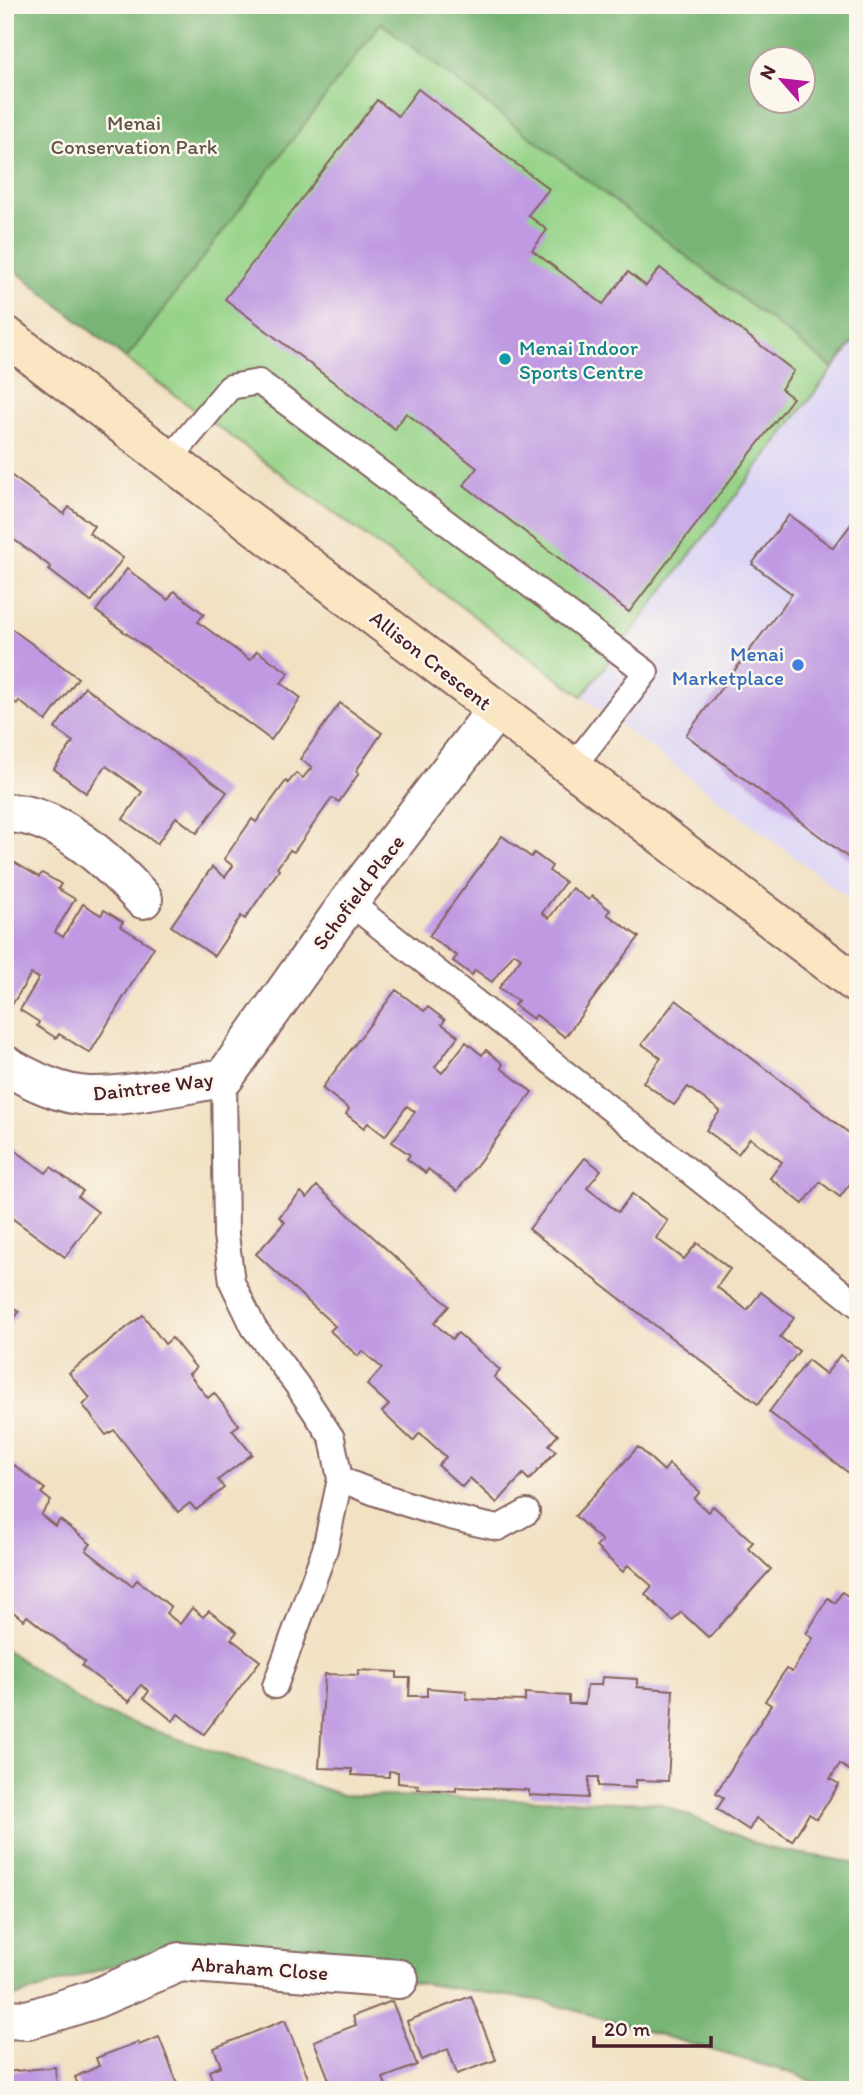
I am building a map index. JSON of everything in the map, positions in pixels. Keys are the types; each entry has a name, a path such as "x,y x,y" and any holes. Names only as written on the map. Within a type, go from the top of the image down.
{"street":[{"name":"Allison Crescent","path":"5,335 858,985"},
{"name":"Schofield Place","path":"224,1078 349,902 496,710"},
{"path":"5,813 30,816 61,830 91,849 119,872 143,899"},
{"name":"Daintree Way","path":"5,1065 34,1082 89,1096 224,1078"},
{"name":"Abraham Close","path":"5,2019 29,2020 92,2000 180,1962 399,1979"}],"lane":[{"path":"169,460 230,387 259,382 646,672 572,768"},
{"path":"349,902 858,1305"},
{"path":"224,1078 226,1235 232,1282 254,1328 297,1385 332,1438 340,1479 325,1549 275,1686"},
{"path":"340,1479 386,1499 449,1519 498,1528 527,1512"}],"shaded area":[{"path":"858,336 858,905 582,696"}],"green space":[{"path":"5,5 858,5 858,336 582,696 126,359 5,262"},
{"name":"Menai Conservation Park","path":"5,5 858,5 858,336 833,368 381,23 126,359 5,262"},
{"path":"5,1649 94,1710 342,1795 658,1803 767,1848 858,1863 858,2090 836,2090 791,2073 543,2001 171,1947 5,2000"}],"building":[{"path":"418,89 549,189 528,215 547,230 532,250 603,304 628,272 646,286 660,268 794,371 781,389 793,398 629,612 464,485 477,468 406,413 395,429 225,299 377,100 398,116"},
{"path":"5,471 64,514 69,507 94,526 89,533 123,558 91,602 49,570 51,567 5,533"},
{"name":"Menai Marketplace","path":"789,515 833,548 858,515 858,865 686,735 792,594 752,564"},
{"path":"127,569 168,600 174,591 204,614 198,622 250,660 257,651 289,673 281,683 301,698 271,740 96,611"},
{"path":"5,624 78,678 46,721 19,701 17,704 5,696"},
{"path":"85,687 227,792 197,833 176,817 157,844 123,819 142,792 106,766 86,793 54,769 73,742 55,728"},
{"path":"340,703 382,733 339,802 332,798 294,852 290,850 277,868 279,870 245,919 241,916 214,956 171,926 212,867 225,877 233,866 224,859 252,819 256,822 286,781 288,783 296,773 303,778 312,767 300,759"},
{"path":"502,836 531,857 534,853 552,866 549,871 565,882 542,913 549,918 572,888 589,900 592,896 610,910 607,914 639,937 565,1037 536,1015 533,1019 514,1005 518,1001 499,988 521,958 514,953 492,982 475,970 472,975 453,961 457,956 429,936"},
{"path":"9,859 39,877 42,873 61,884 58,889 75,899 55,932 63,937 83,904 101,915 104,910 123,922 120,926 154,947 90,1053 59,1034 56,1038 37,1026 39,1022 20,1010 39,978 31,974 12,1005 5,1001 5,865"},
{"path":"396,990 424,1011 428,1007 445,1020 442,1024 458,1036 435,1067 442,1073 466,1042 482,1055 486,1050 503,1064 501,1068 532,1092 457,1191 428,1169 426,1173 407,1159 410,1155 392,1142 415,1112 407,1106 385,1136 368,1123 364,1128 346,1114 349,1109 322,1088"},
{"path":"676,1000 858,1140 858,1173 840,1197 820,1182 803,1204 770,1178 782,1162 750,1138 738,1154 706,1130 720,1111 688,1087 674,1105 643,1082 661,1058 642,1044"},
{"path":"5,1143 46,1173 51,1167 83,1191 78,1197 98,1212 65,1257 5,1213"},
{"path":"585,1158 601,1170 587,1188 618,1212 632,1194 668,1221 656,1238 684,1259 697,1243 730,1269 717,1287 747,1310 761,1292 794,1318 780,1337 799,1351 758,1404 529,1229"},
{"path":"317,1186 449,1306 434,1323 452,1339 458,1333 500,1370 494,1377 558,1435 549,1445 556,1451 529,1480 523,1474 497,1503 470,1478 462,1487 438,1465 446,1457 420,1433 413,1441 382,1412 389,1405 367,1385 382,1368 362,1351 358,1356 330,1331 335,1326 256,1254 285,1222 279,1217 301,1192 307,1198"},
{"path":"5,1302 19,1312 5,1330"},
{"path":"143,1315 165,1344 172,1338 196,1368 189,1374 208,1398 214,1393 239,1425 232,1430 252,1454 218,1480 224,1488 196,1510 190,1503 178,1512 114,1430 106,1435 83,1405 90,1398 69,1373"},
{"path":"840,1355 858,1369 858,1480 769,1412 808,1360 826,1374"},
{"path":"638,1447 664,1471 669,1464 700,1492 694,1499 708,1512 713,1506 753,1542 748,1548 771,1569 709,1638 681,1612 673,1621 645,1594 652,1586 628,1565 623,1572 596,1547 602,1541 575,1516"},
{"path":"14,1465 45,1489 41,1493 51,1501 41,1515 55,1526 60,1520 91,1544 86,1550 132,1586 137,1580 171,1607 166,1613 180,1624 192,1608 203,1617 209,1611 237,1632 231,1639 260,1661 204,1734 178,1714 173,1721 144,1698 149,1691 141,1685 129,1702 82,1666 85,1662 27,1616 24,1620 5,1606 5,1466 10,1469"},
{"path":"842,1592 858,1603 858,1757 849,1770 840,1764 830,1779 839,1784 817,1819 809,1814 792,1841 756,1818 749,1830 717,1809 724,1798 716,1793 771,1705 765,1701 786,1669 792,1672 813,1638 806,1634 828,1598 835,1603"},
{"path":"358,1670 397,1672 397,1678 410,1678 409,1696 427,1696 427,1688 467,1691 466,1699 525,1701 525,1693 569,1696 569,1704 585,1704 587,1685 601,1685 602,1677 637,1679 637,1687 673,1690 668,1781 636,1780 636,1788 598,1786 598,1777 589,1777 588,1798 529,1795 529,1790 456,1787 456,1791 417,1789 418,1785 398,1783 398,1772 389,1771 389,1777 352,1775 352,1769 319,1768 325,1674 358,1675"},
{"path":"471,1996 496,2060 457,2074 448,2049 422,2060 407,2021"},
{"path":"392,2001 417,2065 383,2078 388,2090 333,2090 314,2041 356,2025 353,2016"},
{"path":"285,2020 310,2083 291,2090 216,2090 209,2071 221,2066 214,2048"},
{"path":"159,2037 180,2090 80,2090 75,2077 99,2066 96,2058"},
{"path":"55,2067 57,2090 5,2090 5,2072"}],"place":[{"name":"Menai Indoor Sports Centre","path":"505,359"},
{"name":"Menai Marketplace","path":"798,665"}]}
